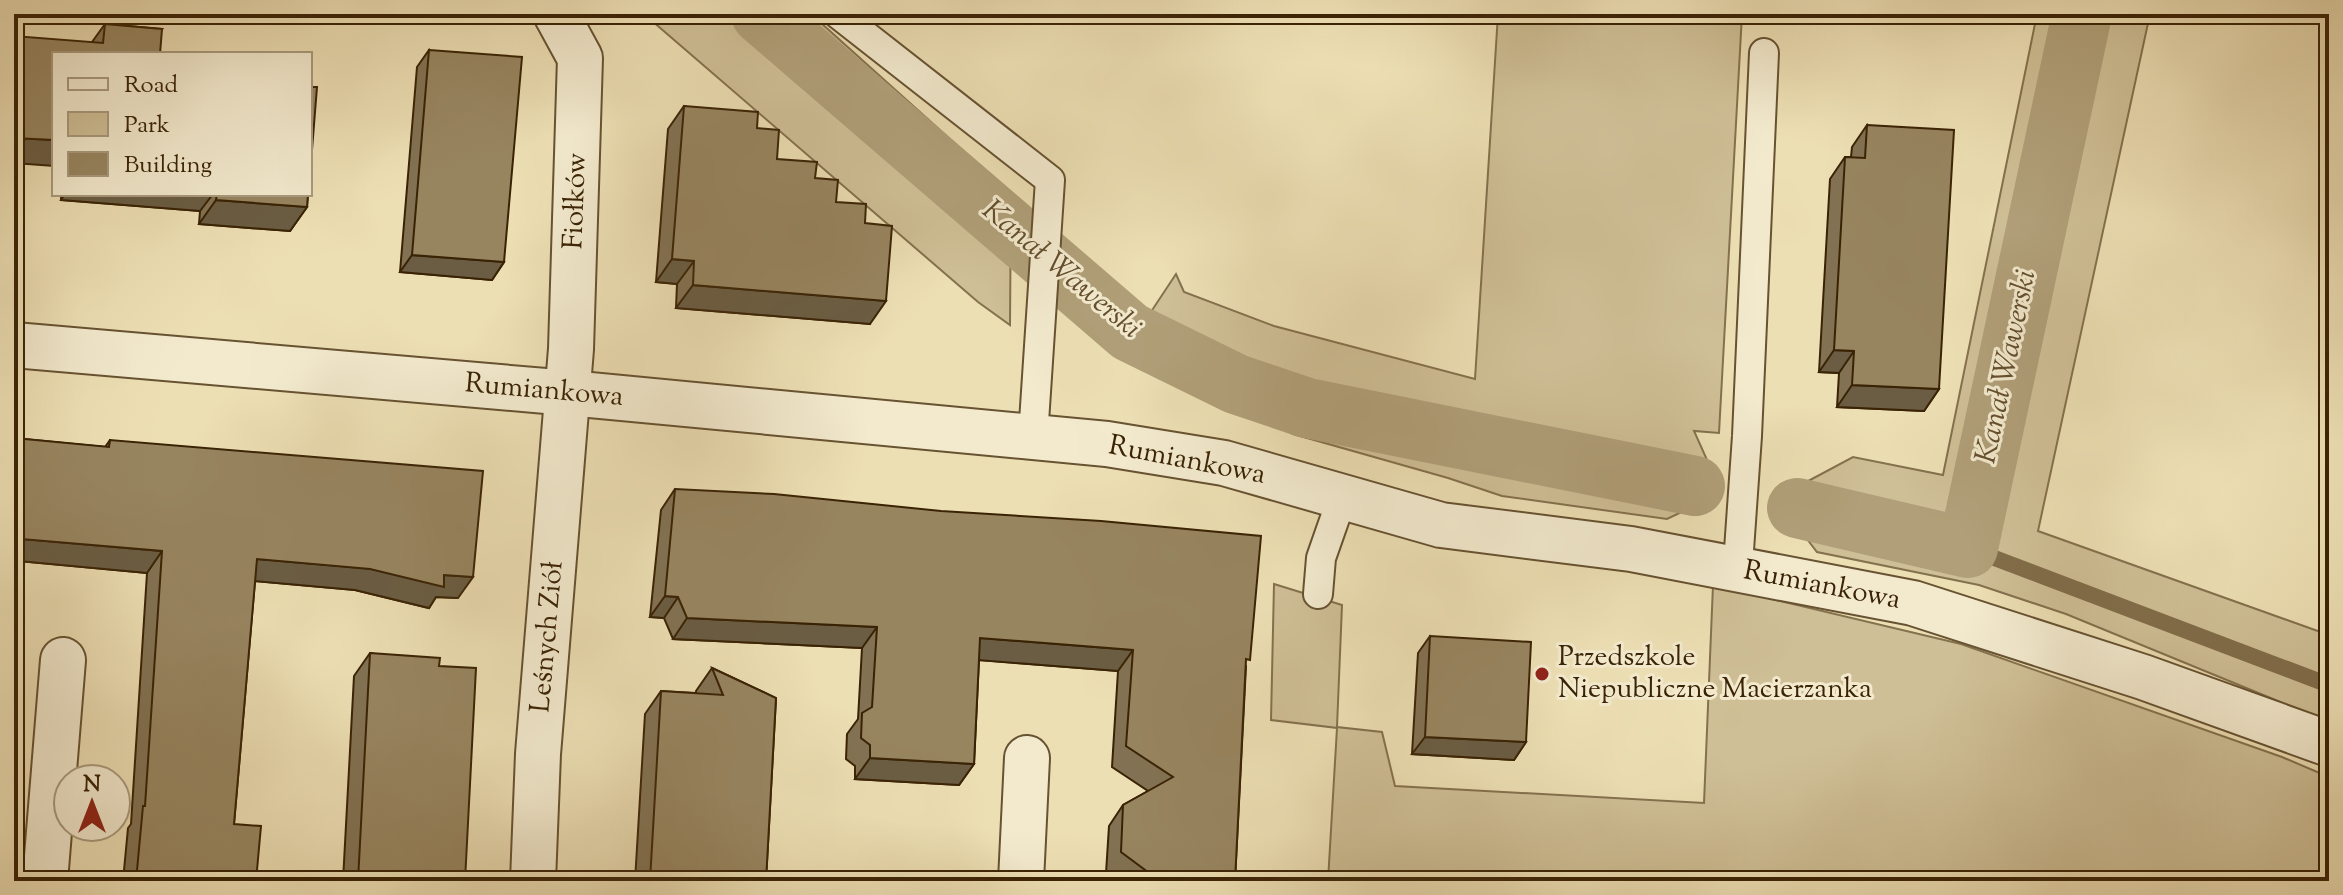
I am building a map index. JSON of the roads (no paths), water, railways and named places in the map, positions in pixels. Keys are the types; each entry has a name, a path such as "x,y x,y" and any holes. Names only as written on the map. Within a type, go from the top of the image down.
{"street":[{"name":"Fiołków","path":"556,14 580,58 569,393"},
{"name":"Rumiankowa","path":"14,345 1107,444 1224,463 1441,525 1631,549 1913,603 2143,677 2329,744"},
{"name":"Leśnych Ziół","path":"533,881 538,754 569,393"},
{"path":"45,881 63,660"},
{"path":"1021,881 1027,758"}],"lane":[{"path":"838,14 1050,180 1033,437"},
{"path":"1740,570 1764,53"},
{"path":"1318,594 1321,558 1342,498"}],"waterway":[{"name":"Kanał Wawerski","path":"761,14 1130,332 1236,384 1307,408 1695,486"},
{"name":"Kanał Wawerski","path":"1797,508 1968,548 2082,14"},
{"path":"1968,548 2329,685"}],"place":[{"name":"Przedszkole Niepubliczne Macierzanka","path":"1542,674"}]}
